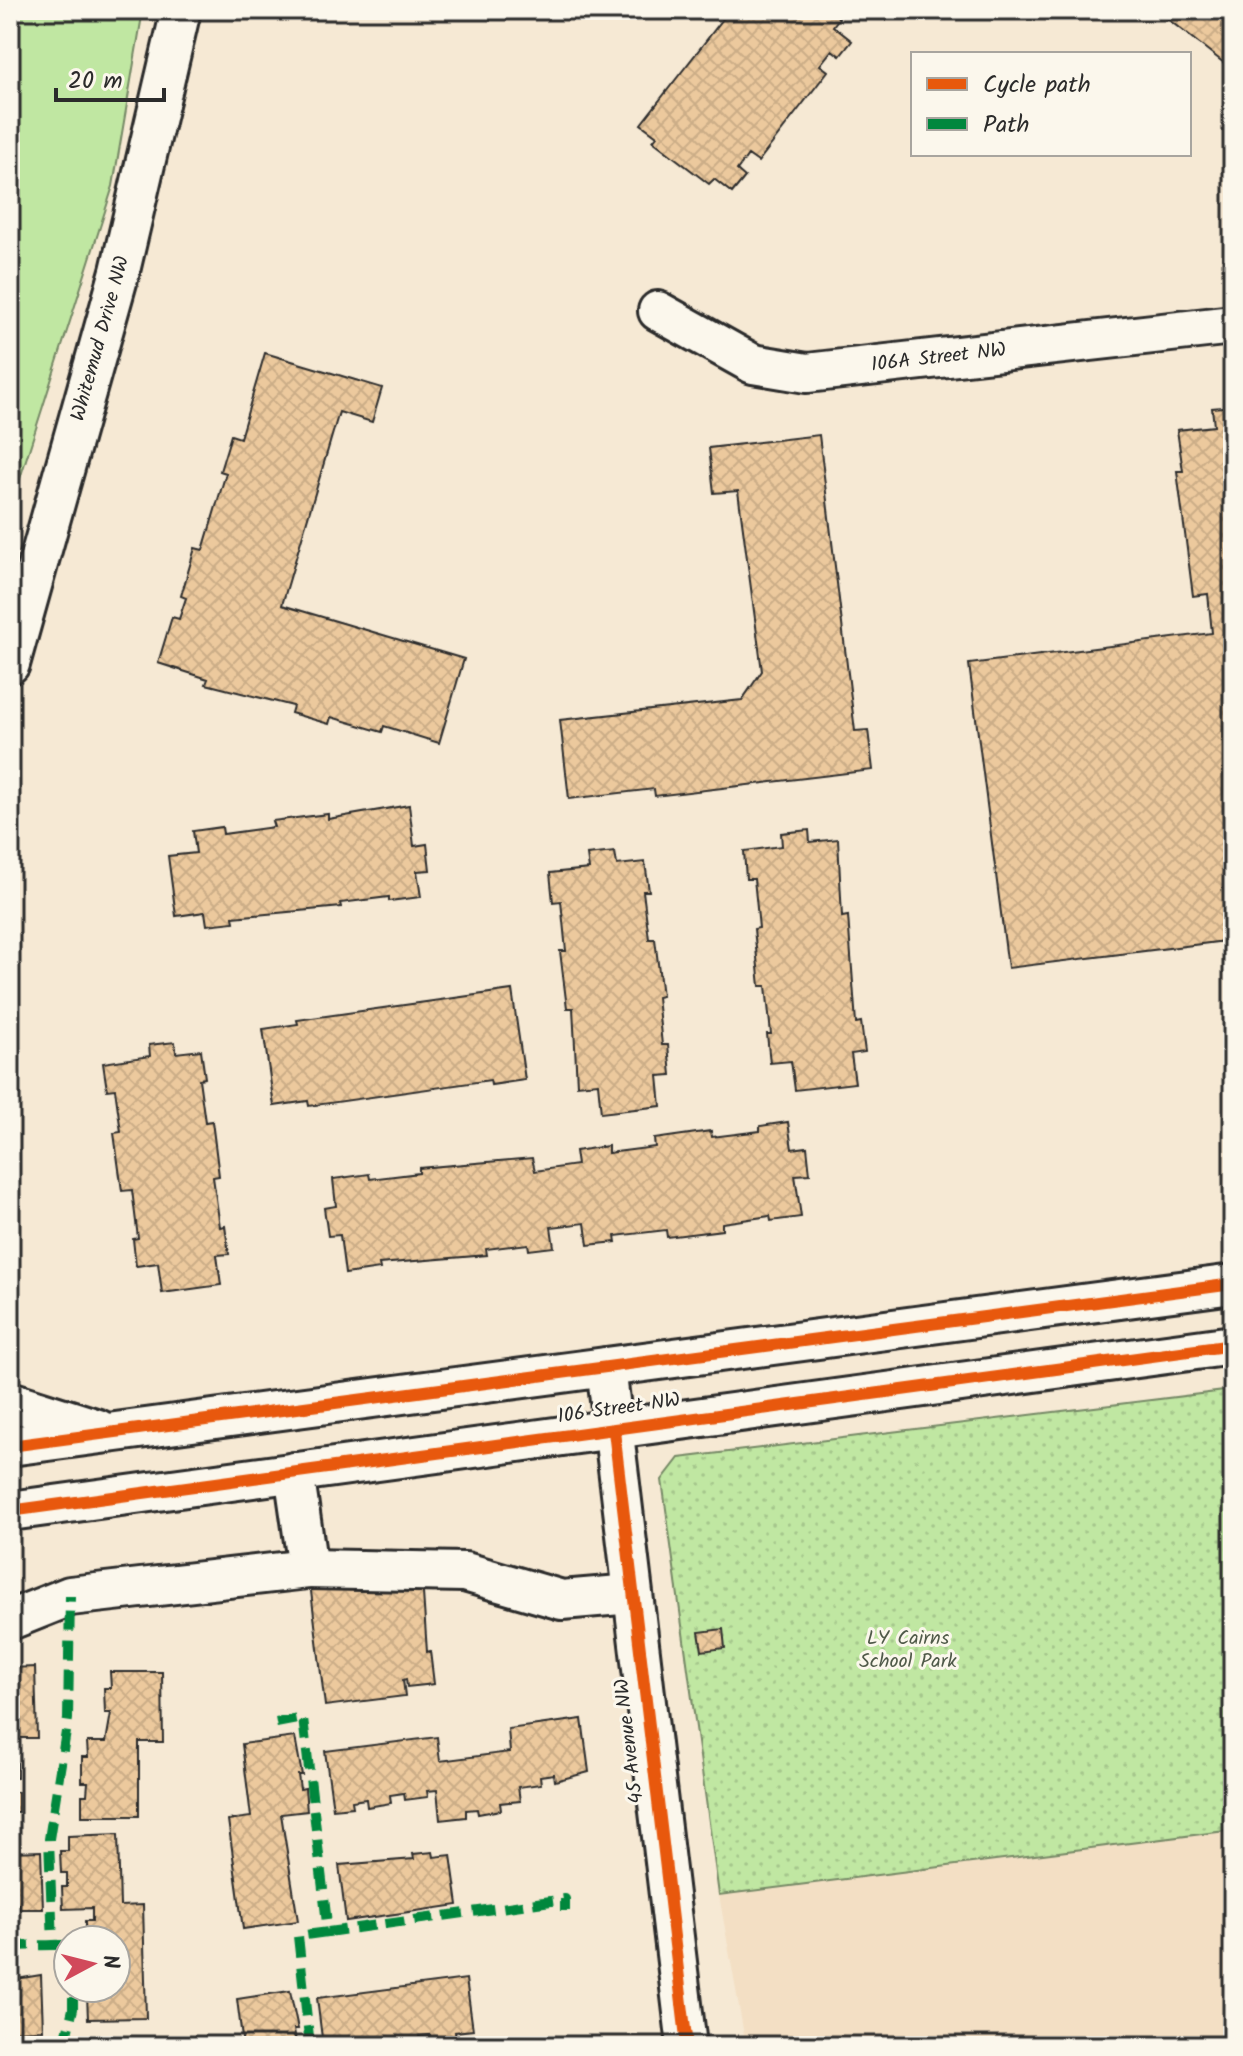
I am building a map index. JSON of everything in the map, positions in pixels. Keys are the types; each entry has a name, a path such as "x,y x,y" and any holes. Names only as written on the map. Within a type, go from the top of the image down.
{"street":[{"name":"Whitemud Drive NW","path":"10,664 120,271 181,10"},
{"name":"106A Street NW","path":"658,311 753,364 807,373 1233,325"},
{"path":"10,1446 1233,1284"},
{"name":"106 Street NW","path":"10,1511 1233,1345"},
{"name":"45 Avenue NW","path":"606,1367 687,2046"},
{"path":"10,1401 109,1432"},
{"path":"294,1472 308,1569"},
{"path":"10,1531 113,1497"},
{"path":"10,1620 70,1596 308,1569 465,1572 562,1600 632,1594"}],"shaded area":[{"path":"1233,1830 1233,2046 746,2046 719,1895"}],"green space":[{"path":"10,10 143,10 113,186 10,510"},
{"name":"LY Cairns School Park","path":"1233,1390 1233,1830 719,1895 662,1480 679,1458"}],"building":[{"path":"730,10 829,10 839,18 833,26 852,41 840,56 832,50 820,65 828,71 758,162 748,155 737,170 745,177 732,193 714,179 709,184 653,141 657,136 641,124"},
{"path":"1156,10 1233,10 1233,70"},
{"path":"265,353 382,388 372,422 339,412 282,605 464,659 439,743 384,726 382,732 331,717 329,724 291,713 293,706 206,684 208,679 158,663 172,617 179,619 186,598 181,596 195,548 203,550 226,473 220,471 231,435 240,438"},
{"path":"1233,406 1233,940 1008,968 969,664 1212,633 1208,594 1193,596 1177,471 1183,471 1177,430 1214,426 1212,408"},
{"path":"819,435 855,731 868,730 873,770 655,796 654,789 569,799 560,720 742,700 762,671 738,491 714,493 709,448"},
{"path":"409,805 414,846 427,844 430,870 417,871 421,897 389,901 389,897 340,903 341,907 233,917 234,922 207,925 205,912 176,916 168,856 196,853 193,831 222,827 223,834 274,827 272,821 328,814 328,819"},
{"path":"809,830 810,842 838,839 842,917 848,916 856,1023 861,1022 865,1052 851,1054 855,1083 795,1090 791,1061 770,1063 767,1034 771,1034 766,986 760,986 754,929 759,928 754,879 746,879 744,851 782,846 781,833"},
{"path":"615,852 617,865 645,862 649,891 643,891 649,939 655,939 662,996 657,997 662,1045 668,1045 671,1075 658,1076 661,1106 601,1113 598,1083 577,1085 573,1008 567,1008 560,951 566,951 561,901 553,902 550,873 589,869 587,855"},
{"path":"512,990 525,1080 491,1085 490,1080 309,1106 308,1101 274,1106 263,1029 298,1024 297,1020"},
{"path":"175,1042 176,1053 201,1050 205,1078 199,1079 205,1122 212,1121 219,1176 213,1177 220,1227 225,1226 229,1254 217,1255 221,1285 162,1293 158,1263 136,1266 133,1239 138,1238 132,1190 122,1191 114,1133 121,1132 115,1089 107,1090 103,1063 150,1056 149,1045"},
{"path":"788,1122 792,1149 807,1147 810,1174 795,1175 801,1217 771,1221 770,1216 722,1223 722,1230 667,1237 666,1230 615,1236 616,1242 588,1245 585,1223 551,1227 554,1247 529,1250 528,1244 486,1249 487,1255 379,1264 380,1269 345,1274 340,1235 328,1236 324,1208 336,1206 333,1179 369,1174 370,1179 419,1173 419,1168 532,1158 535,1171 577,1165 575,1151 608,1146 608,1153 655,1147 654,1139 711,1131 712,1137 760,1131 760,1126"},
{"path":"422,1578 427,1652 430,1651 434,1684 407,1687 406,1679 403,1680 405,1696 325,1706 310,1583"},
{"path":"723,1629 725,1648 702,1651 699,1632"},
{"path":"35,1667 37,1738 10,1738 10,1668"},
{"path":"110,1672 162,1672 163,1742 139,1742 139,1816 82,1816 82,1795 87,1795 88,1782 82,1782 82,1757 88,1757 87,1742 106,1742 111,1713 105,1713 104,1688 111,1688"},
{"path":"582,1719 589,1772 555,1781 554,1774 540,1776 541,1784 518,1787 520,1801 500,1803 501,1810 478,1814 477,1809 466,1810 466,1817 440,1820 437,1790 427,1791 428,1797 405,1800 404,1793 390,1795 391,1803 367,1807 366,1799 352,1801 353,1807 333,1809 325,1751 437,1737 440,1761 510,1752 508,1729"},
{"path":"295,1737 302,1775 298,1775 300,1789 305,1788 307,1811 281,1814 298,1921 243,1929 228,1820 251,1817 242,1744"},
{"path":"10,1738 11,1755 17,1755 17,1778 12,1778 12,1792 18,1792 18,1812 10,1812"},
{"path":"118,1834 120,1906 143,1905 146,2018 88,2019 87,2004 132,2004 132,1924 85,1924 85,1921 92,1921 92,1908 63,1909 62,1887 67,1887 67,1873 61,1873 60,1851 68,1851 68,1836"},
{"path":"41,1851 43,1909 19,1909 19,1904 10,1904 10,1852"},
{"path":"433,1852 434,1857 451,1855 458,1905 346,1921 339,1865 414,1859 413,1854"},
{"path":"41,1975 43,2030 10,2031 10,1980"},
{"path":"466,1979 473,2030 455,2032 456,2039 431,2042 430,2035 419,2036 420,2043 399,2046 395,2040 384,2042 385,2046 323,2046 317,1998"},
{"path":"290,1991 298,2029 294,2029 296,2043 301,2046 243,2046 237,1999"}],"marked path":[{"path":"52,1924 49,1839 68,1719 70,1596"},
{"path":"276,1723 303,1718 328,1932 565,1899 565,1911"},
{"path":"310,2046 298,1936 328,1932"},
{"path":"10,1946 52,1945"},
{"path":"64,2046 73,2004"}],"cycle path":[{"path":"10,1446 1233,1284"},
{"path":"10,1511 1233,1345"},
{"path":"614,1431 687,2046"}]}
